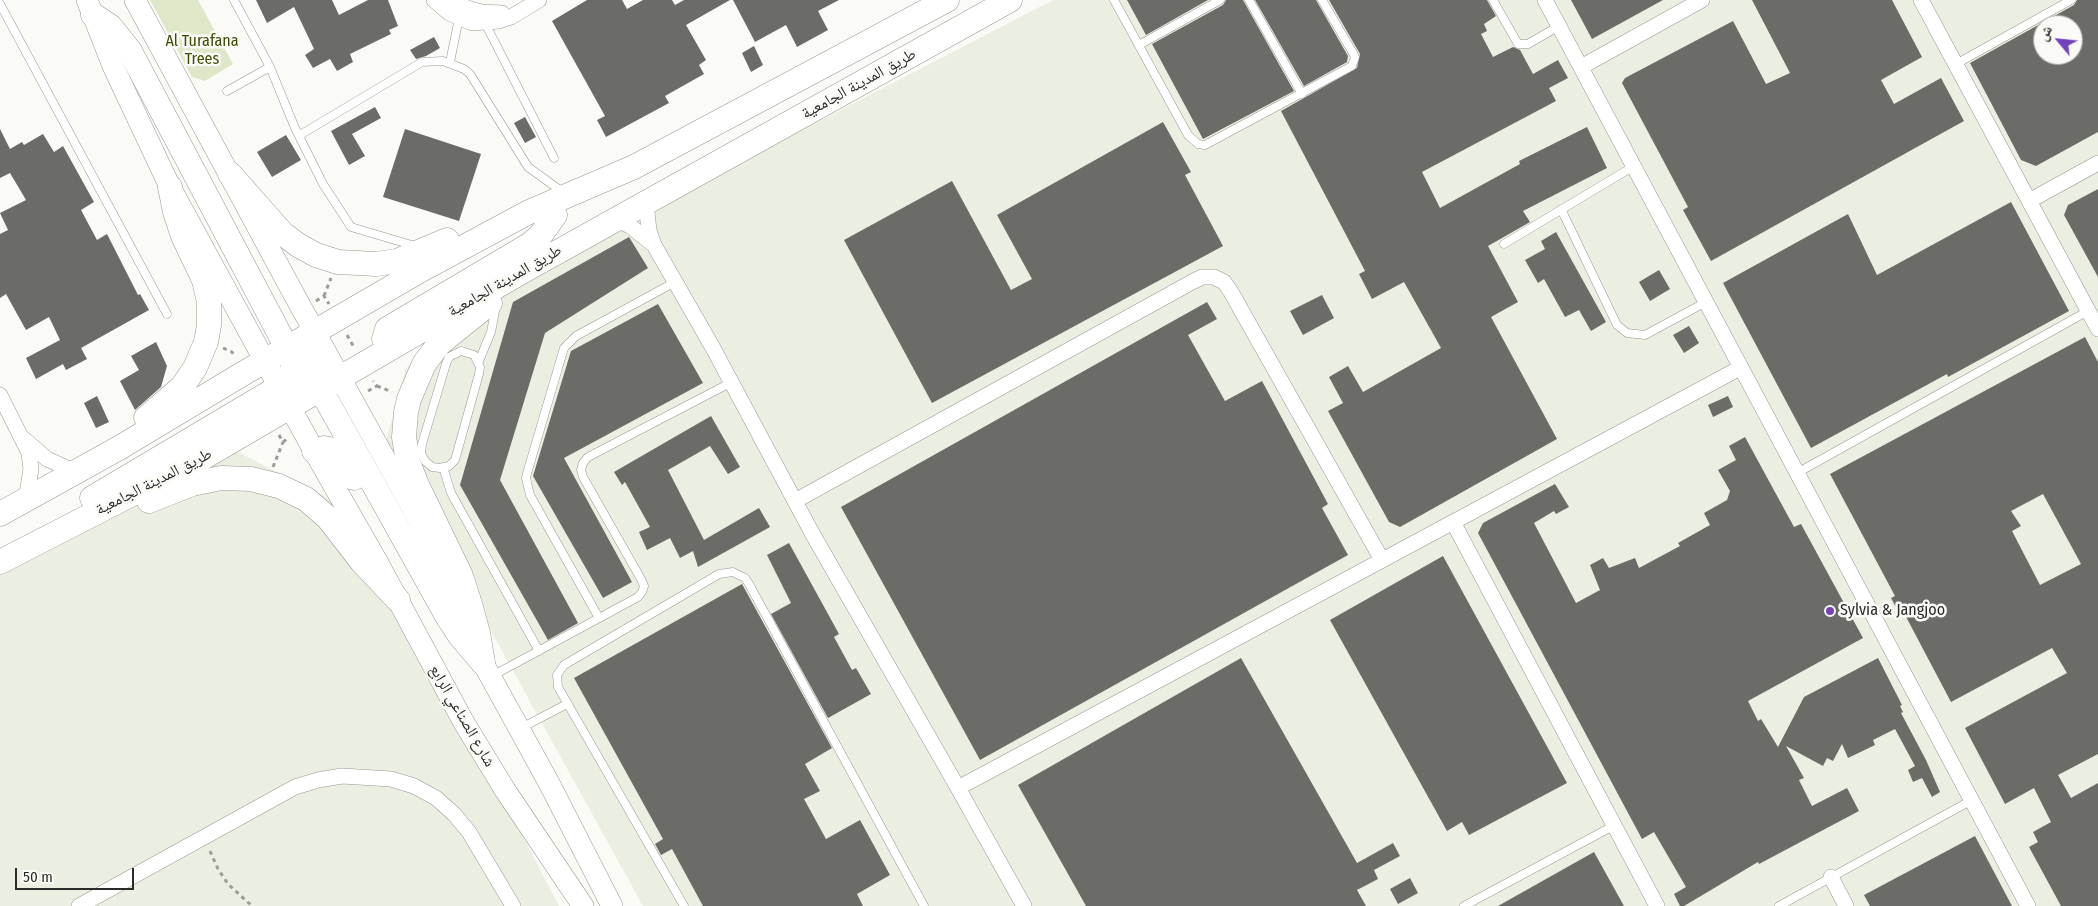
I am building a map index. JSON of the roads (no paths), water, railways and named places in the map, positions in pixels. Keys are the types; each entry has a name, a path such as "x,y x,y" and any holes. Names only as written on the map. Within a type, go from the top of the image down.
{"main road":[{"name":"شارع الصناعي الرابع","path":"134,0 230,174 299,364 314,451 398,600 463,721 505,790 583,906"},
{"name":"طريق المدينة الجامعية","path":"299,364 319,389 518,274 1010,0"},
{"name":"طريق المدينة الجامعية","path":"0,514 119,448 265,361 299,364 421,270 529,212 568,200 634,167 935,3"},
{"path":"90,7 113,66 170,187 265,361"},
{"path":"90,7 110,26 130,51 299,364 327,401 447,616 486,670"},
{"path":"230,174 282,232 298,245 316,255 338,262 376,264 397,261 484,224 529,212"},
{"path":"119,448 135,428 165,403 186,381 195,368 206,342 209,324 209,302 204,280 183,236 175,212 170,187"},
{"path":"391,347 384,339 387,329 529,245 540,236 568,200"},
{"path":"49,536 59,523 92,498 299,364 568,200"},
{"path":"486,670 478,633 461,576 417,485 408,462 404,437 407,405 424,364 439,344 498,297 518,274"},
{"path":"299,364 340,377 420,522 456,599 486,670 612,906"},
{"path":"314,451 324,448 334,450 342,457 421,596 438,618 460,636"},
{"path":"0,562 49,536 81,532 192,484 222,478 251,479 279,486 306,499 328,518 362,562 398,600"},
{"path":"549,854 569,906"},
{"path":"585,854 625,906"}],"street":[{"path":"434,0 449,13 472,23 486,23 512,17 539,0"},
{"path":"449,0 482,12 495,13 521,10"},
{"path":"1545,0 2028,906"},
{"path":"1581,67 1702,0"},
{"path":"1921,0 2098,329"},
{"path":"2029,201 2098,163"},
{"path":"646,202 649,231 654,246 732,382 795,501 1024,906"},
{"path":"616,219 642,235 654,246"},
{"path":"795,501 1192,282 1202,277 1214,277 1224,282 1231,292 1382,560"},
{"path":"958,788 1740,368"},
{"path":"0,395 29,453 31,468 26,500"},
{"path":"23,438 47,459 76,472"},
{"path":"1453,522 1657,906"},
{"path":"79,906 280,794 318,780 342,776 391,779 414,786 436,798 454,814 469,832 513,906"},
{"path":"1831,878 1846,906"}],"lane":[{"path":"234,0 270,67 295,128 323,184 352,227 427,249"},
{"path":"1114,0 1188,135 1198,144 1206,145 1213,143 1349,69 1354,62 1353,53 1322,0"},
{"path":"1139,44 1220,0"},
{"path":"1250,0 1302,94"},
{"path":"1493,0 1518,44 1528,44 1559,26"},
{"path":"1956,64 2071,0"},
{"path":"0,4 166,314"},
{"path":"450,62 459,18"},
{"path":"486,23 554,158"},
{"path":"300,135 422,62 436,60 450,62 470,74 528,167 568,200"},
{"path":"228,91 270,67"},
{"path":"1504,244 1634,166"},
{"path":"1561,210 1617,325 1627,333 1645,335 1706,302"},
{"path":"599,618 530,495 526,478 564,348 576,336 675,282"},
{"path":"478,361 474,355 461,351 449,358 446,364 421,453 425,461 432,467 443,468 449,466 455,460 479,374 478,361 491,332 498,297"},
{"path":"1797,473 2088,311"},
{"path":"486,670 539,651 638,597 644,586 583,477 582,463 588,458 732,382"},
{"path":"443,468 451,494 539,651"},
{"path":"684,906 567,704 556,681 560,670 564,666 719,574 733,572 739,574 749,584 924,906"},
{"path":"519,729 567,704"},
{"path":"1779,906 1972,800"},
{"path":"1464,906 1614,825"}],"place":[{"name":"Sylvia & Jangjoo","path":"1830,611"}],"park label":[{"name":"Al Turafana Trees","path":"202,51"}]}
